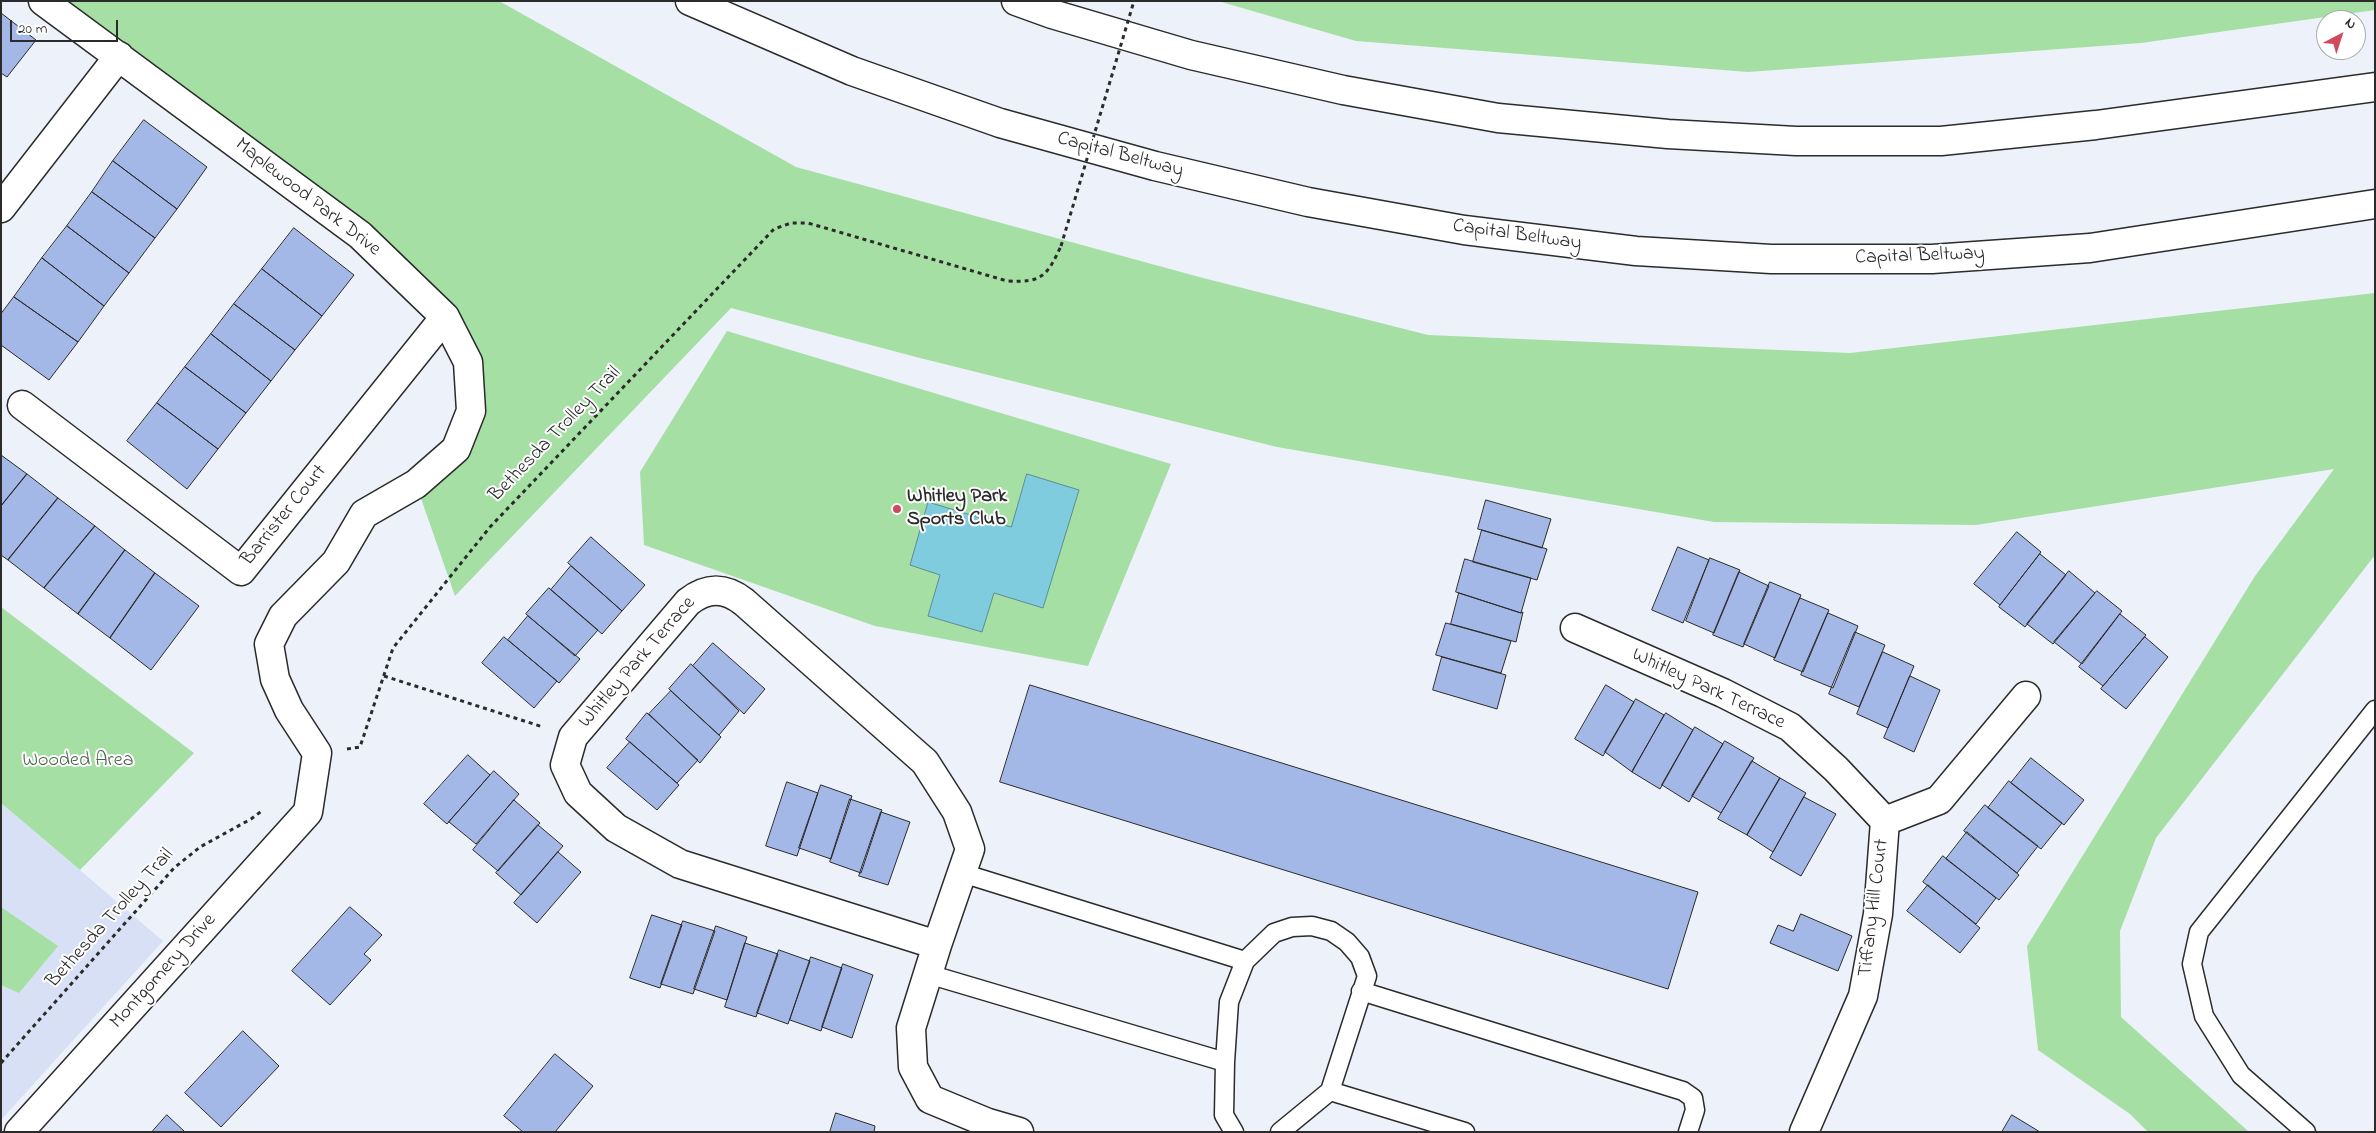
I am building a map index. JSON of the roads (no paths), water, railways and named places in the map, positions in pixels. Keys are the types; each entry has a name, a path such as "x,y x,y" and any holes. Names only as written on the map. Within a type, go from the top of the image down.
{"main road":[{"name":"Maplewood Park Drive","path":"44,1 360,235 445,317 468,362 471,411 456,449 416,484 364,514 336,562 283,616 269,644 275,679 289,710 317,753 308,812"},
{"name":"Capital Beltway","path":"690,1 852,71 1000,123 1155,166 1298,200 1425,223 1636,251 1771,259 1932,259 2090,248 2375,204"},
{"path":"1016,1 1052,14 1191,55 1343,90 1498,118 1668,134 1796,141 1941,141 2096,125 2375,87"},
{"path":"1,208 119,56"},
{"path":"2090,248 2375,218"},
{"name":"Barrister Court","path":"22,404 241,571 445,317"},
{"name":"Whitley Park Terrace","path":"937,945 680,864 616,828 578,793 564,765 573,737 688,602 698,594 710,590 722,590 734,594 926,762 958,812 970,848 911,1028 913,1067 930,1100 988,1123 1019,1132"},
{"name":"Whitley Park Terrace","path":"1575,628 1723,694 1790,727 1836,769 1885,821"},
{"path":"1885,821 1939,800 2026,696"},
{"name":"Montgomery Drive","path":"19,1132 308,812"},
{"name":"Tiffany Hill Court","path":"1804,1132 1863,996 1878,914 1885,821"}],"lane":[{"path":"2306,1132 2240,1074 2204,1016 2192,964 2199,932 2375,710"},
{"path":"962,873 1245,961"},
{"path":"1234,1132 1224,1115 1229,1002 1245,961 1274,934 1292,927 1312,926 1331,931 1347,942 1360,958 1367,976 1330,1091 1280,1132"},
{"path":"928,974 1225,1062"},
{"path":"1361,991 1683,1091 1693,1098 1695,1110 1688,1132"},
{"path":"1330,1091 1465,1132"}],"water":[{"path":"1027,474 1079,490 1043,608 994,593 982,632 928,616 940,575 910,565 928,502 1011,527"}],"place":[{"name":"Whitley Park Sports Club","path":"897,509"}],"park label":[{"name":"Wooded Area","path":"78,762"}]}
